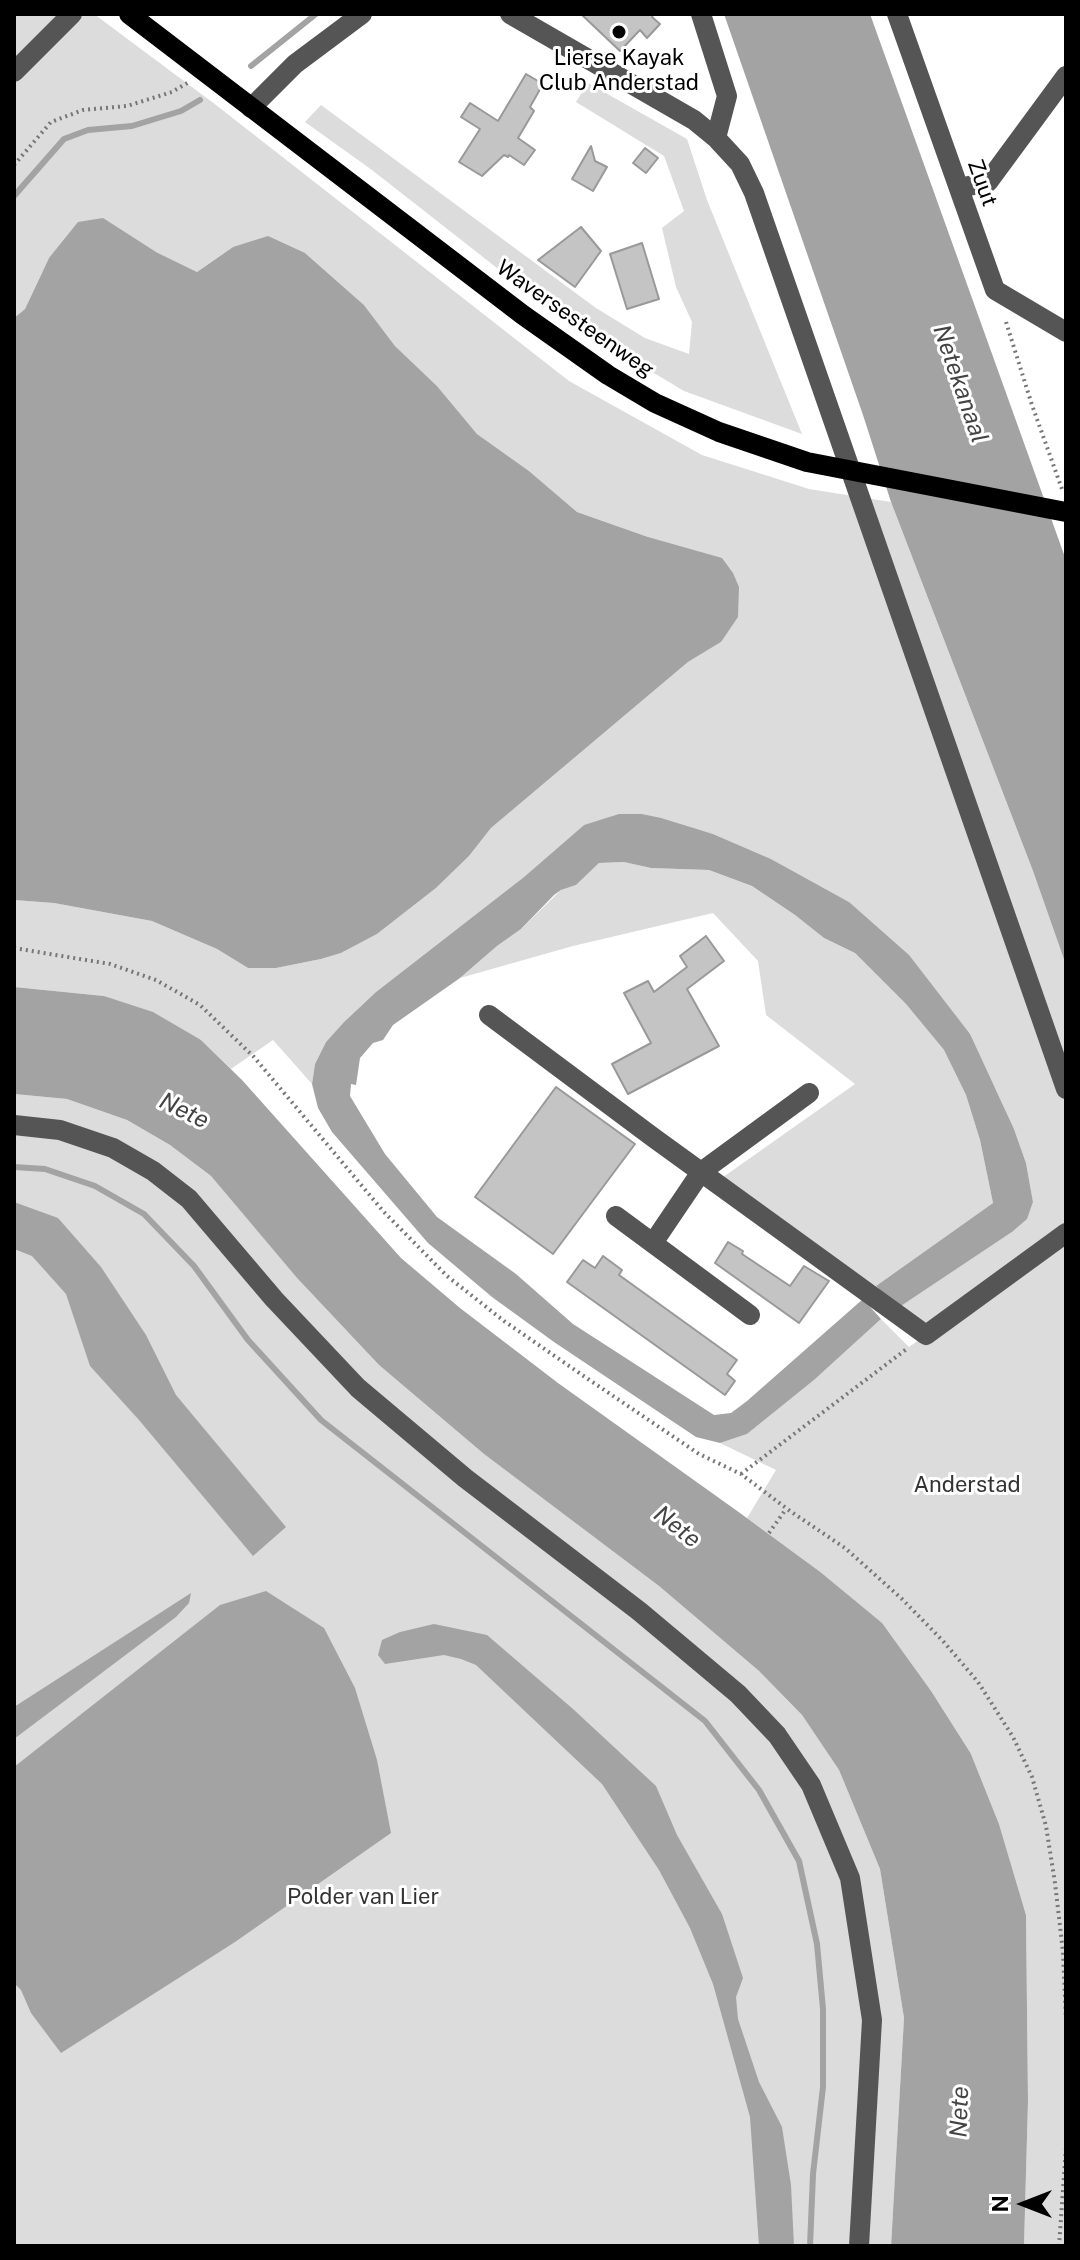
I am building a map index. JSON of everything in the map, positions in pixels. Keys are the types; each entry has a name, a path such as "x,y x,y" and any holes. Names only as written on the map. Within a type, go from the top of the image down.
{"main road":[{"name":"Waversesteenweg","path":"129,14 523,315 608,375 655,403 719,432 807,462 1066,512"}],"street":[{"path":"14,72 72,14"},
{"path":"251,108 295,64 362,14"},
{"path":"510,14 694,120 740,164 754,193 1066,1089"},
{"path":"701,14 727,96 716,138"},
{"name":"Zuut","path":"897,14 995,290"},
{"path":"959,188 988,182 1066,76"},
{"path":"995,290 1066,332"},
{"path":"489,1015 926,1335 1066,1233"},
{"path":"653,1243 701,1172 809,1093"},
{"path":"14,1125 60,1130 113,1148 153,1171 189,1199 274,1299 358,1388 465,1478 639,1611 738,1694 777,1735 811,1785 850,1878 857,1920 872,2020 859,2246"},
{"path":"616,1216 750,1315"}],"path":[{"path":"14,165 51,122 83,110 127,106 172,92 202,71"},
{"path":"995,290 1066,501"},
{"path":"14,948 110,964 156,980 200,1005 254,1057 383,1211 447,1276 504,1321 600,1388 699,1454 741,1474 786,1509 845,1548 923,1620 978,1682 1013,1737 1032,1777 1046,1826 1055,1883 1063,1952 1066,2020"},
{"path":"741,1474 926,1335"},
{"path":"769,1533 786,1509"},
{"path":"1059,2246 1066,2148"}],"green space":[{"name":"Anderstad","path":"14,14 94,14 216,105 569,381 702,455 809,489 891,502 1066,965 1066,2246 1024,2246 1028,2101 1026,1915 999,1824 971,1754 819,1571 747,1518 776,1470 720,1443 747,1434 814,1380 881,1319 909,1347 936,1328 898,1308 1012,1232 1027,1218 1033,1202 1026,1163 995,1088 849,902 771,859 713,834 642,814 584,825 524,877 376,992 326,1042 315,1064 312,1084 273,1040 231,1069 201,1040 104,996 14,987 14,900 54,903 152,921 217,949 248,968 276,968 341,953 377,934 436,888 469,856 491,828 688,662 721,642 648,537 577,512 529,471 477,434 437,386 395,346 364,305 305,253 233,247 197,272 156,252 49,258 25,309 14,318"},
{"path":"588,83 687,139 707,200 802,434 684,391 557,315 372,170 305,122 321,105 596,308 645,338 689,354 692,322 676,287 662,228 684,211 664,156 576,102"},
{"path":"625,862 651,868 709,870 752,886 824,938 855,953 906,1004 944,1050 966,1095 980,1140 993,1203 876,1286 719,1180 855,1084 766,1015 758,961 713,913 573,946 460,978 521,929 561,890 576,885 599,863"},
{"name":"Polder van Lier","path":"14,1094 67,1099 127,1120 170,1145 211,1176 297,1278 379,1365 484,1454 659,1586 759,1671 802,1715 839,1770 880,1869 904,2018 891,2246 14,2246"}],"water":[{"name":"Netekanaal","path":"724,14 870,14 1066,560 1066,965 891,502"},
{"path":"103,218 156,252 197,272 233,247 268,236 305,253 364,305 395,346 437,386 477,434 529,471 577,512 722,558 739,587 738,617 721,642 688,662 491,828 469,856 436,888 377,934 341,953 276,968 248,968 217,949 152,921 54,903 14,900 14,318 25,309 49,258 78,222"},
{"path":"619,814 661,818 713,834 771,859 849,902 909,955 970,1034 1014,1129 1026,1163 1033,1202 1027,1219 1012,1232 898,1308 876,1286 993,1203 980,1140 966,1095 944,1050 906,1004 855,953 824,938 752,886 709,870 651,868 624,862 599,863 576,885 554,895 521,929 460,978 393,1025 383,1040 373,1043 360,1058 356,1085 351,1084 350,1096 385,1154 437,1217 516,1274 573,1324 714,1415 731,1413 747,1401 863,1299 881,1319 814,1380 747,1434 720,1443 696,1437 554,1342 492,1297 428,1243 332,1132 318,1108 312,1084 315,1064 326,1042 376,992 524,877 584,825"},
{"name":"Nete","path":"14,987 104,996 153,1012 201,1040 242,1080 401,1258 558,1383 819,1571 882,1623 971,1754 999,1824 1026,1915 1028,2101 1024,2246 891,2246 904,2018 880,1869 839,1770 802,1715 759,1671 659,1586 484,1454 379,1365 297,1278 211,1176 170,1145 127,1120 67,1099 14,1094"},
{"path":"14,1202 58,1218 101,1267 146,1335 176,1395 286,1527 253,1556 90,1366 66,1294 32,1256 14,1249"},
{"path":"266,1591 324,1628 355,1688 377,1760 391,1833 235,1942 61,2053 31,2013 21,1990 14,1983 14,1767 220,1605"},
{"path":"191,1593 189,1603 176,1617 14,1739 14,1707"},
{"path":"434,1624 487,1635 656,1786 677,1835 722,1914 743,1978 736,1997 738,2019 759,2082 782,2127 791,2185 794,2246 759,2246 750,2117 713,1984 690,1928 659,1870 602,1784 476,1665 444,1655 385,1664 378,1655 382,1640"}],"building":[{"name":"Lierse Kayak Club Anderstad","path":"581,14 654,14 652,17 660,24 647,38 640,30 620,51"},
{"path":"526,74 543,84 530,107 534,111 518,138 535,150 524,165 504,155 482,176 459,162 480,129 461,117 470,103 498,121"},
{"path":"591,146 595,161 607,167 593,191 572,179"},
{"path":"645,148 658,158 646,173 633,163"},
{"path":"581,227 601,251 575,287 538,260"},
{"path":"642,243 659,299 627,309 610,254"},
{"path":"706,936 724,961 687,989 719,1046 628,1094 612,1064 651,1043 624,993 648,981 654,992 687,967 680,956"},
{"path":"556,1087 635,1144 553,1254 475,1197"},
{"path":"728,1242 790,1286 804,1266 829,1281 799,1323 715,1263"},
{"path":"603,1256 622,1270 619,1275 737,1360 727,1374 735,1381 725,1395 567,1282 583,1260 595,1268"}],"waterway":[{"path":"251,66 316,14"},
{"path":"14,196 64,139 88,130 132,126 181,111 200,100"},
{"path":"14,1167 45,1169 95,1186 144,1214 194,1266 248,1340 321,1420 705,1721 759,1790 799,1861 817,1944 823,2009 823,2087 813,2174 810,2246"}],"place":[{"name":"Lierse Kayak Club Anderstad","path":"619,32"}]}
